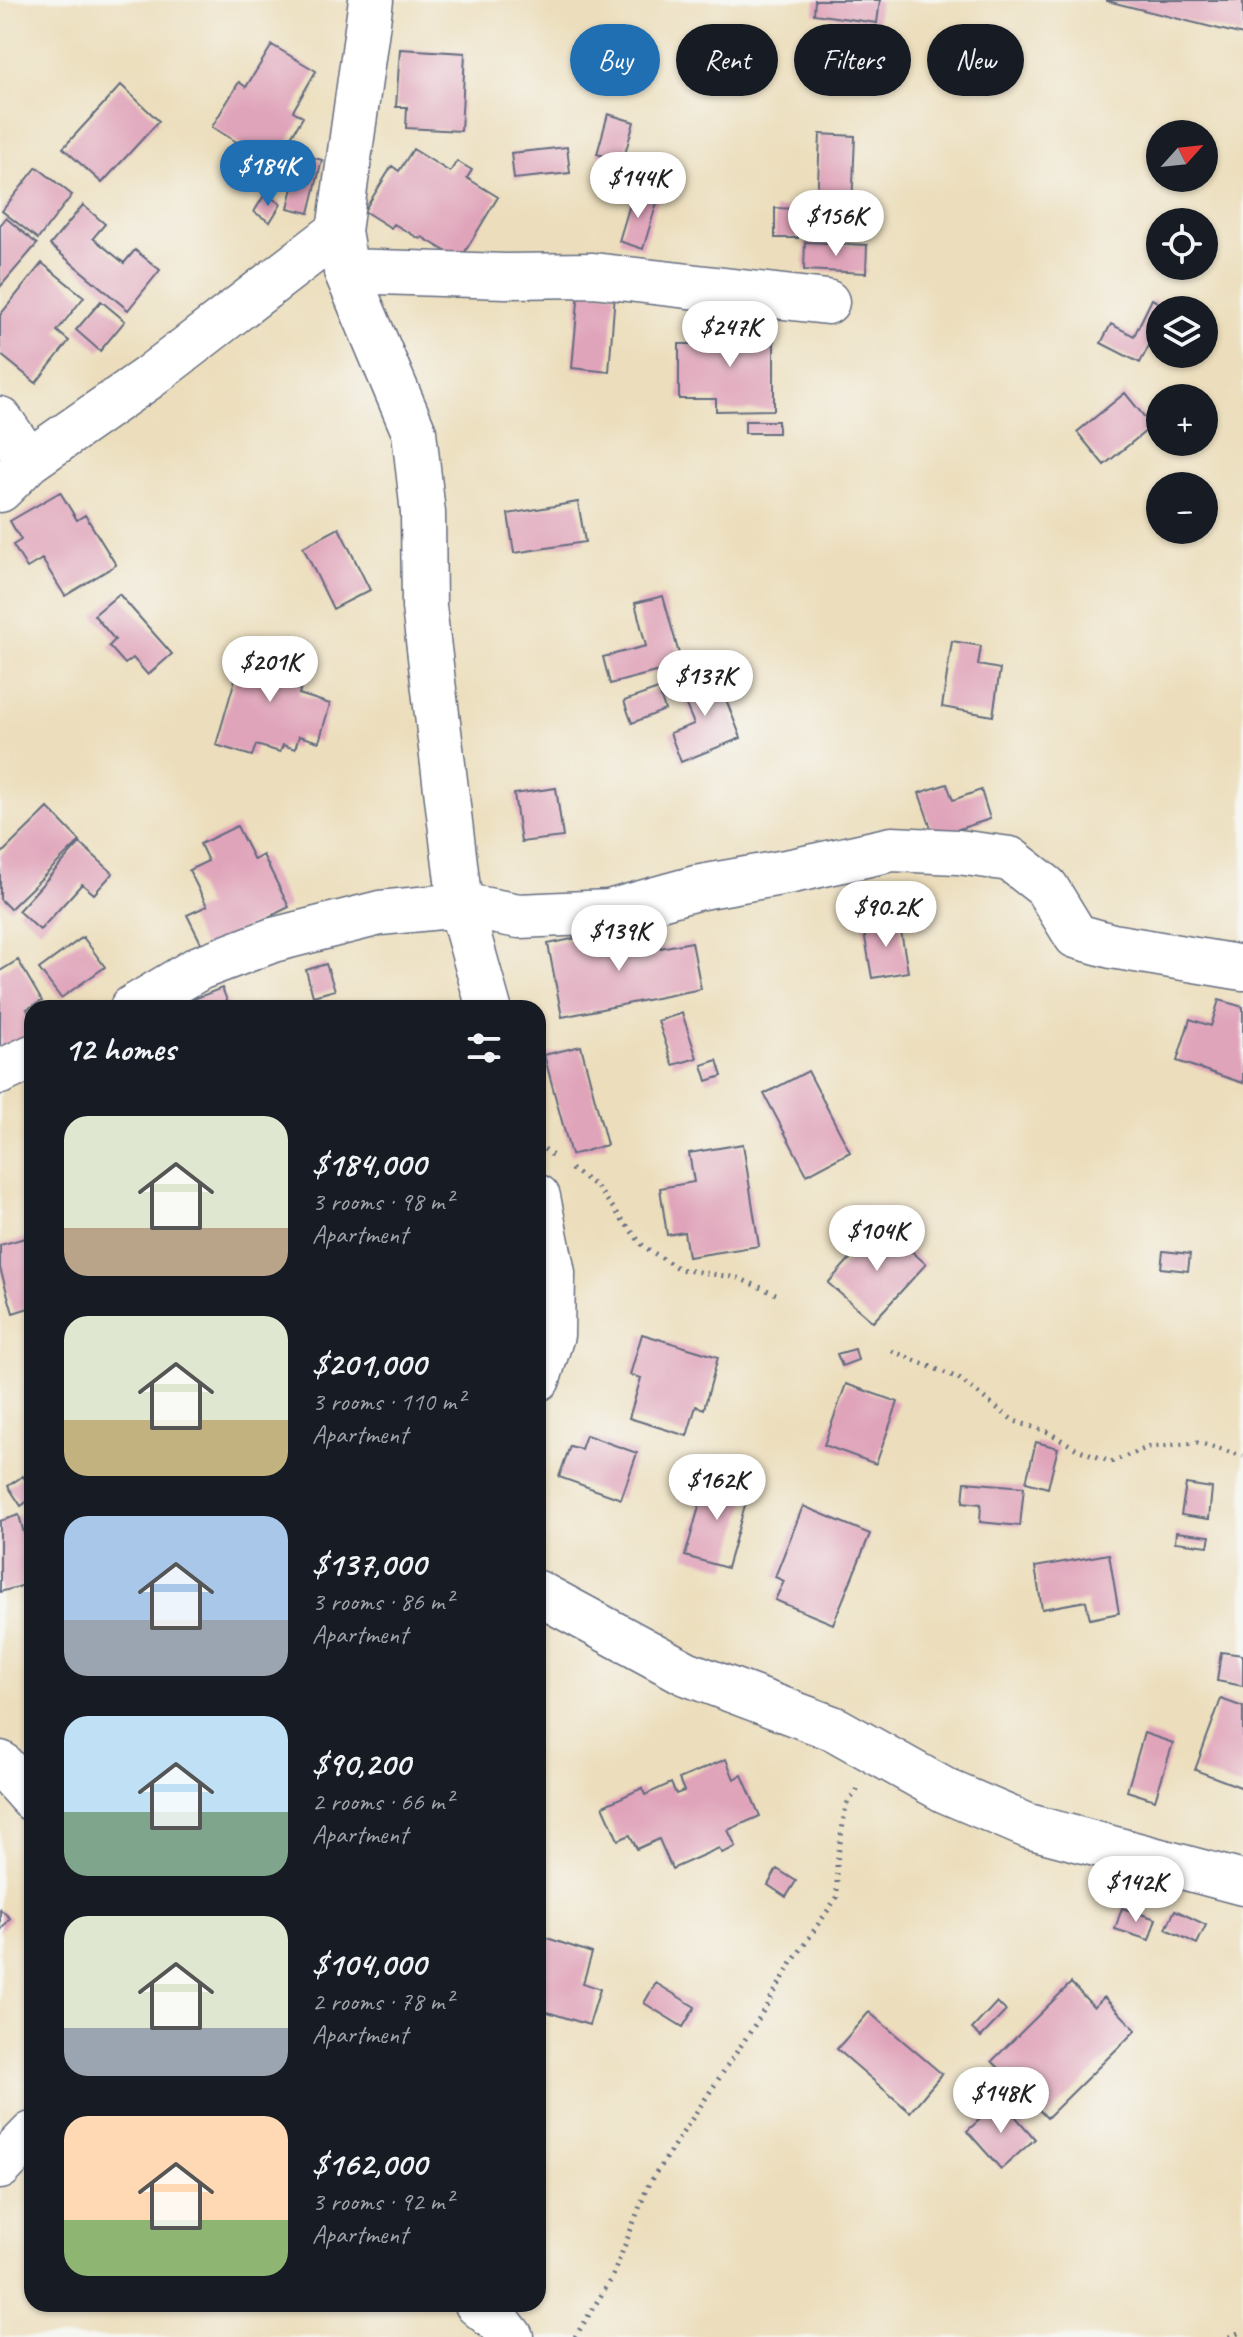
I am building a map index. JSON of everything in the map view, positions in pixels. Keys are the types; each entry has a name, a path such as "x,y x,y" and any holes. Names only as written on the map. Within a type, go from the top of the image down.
{"street":[{"path":"371,0 343,251 414,432 423,513 424,607 460,905 487,1000"},
{"path":"0,419 14,476 148,378 343,251 506,276 593,275 827,302"},
{"path":"145,1000 199,968 273,940 380,913 460,905 519,916 609,912 696,888 892,849 958,852 1010,859 1046,887 1076,936 1112,946 1243,968"},
{"path":"0,1072 24,1061"},
{"path":"546,1238 553,1273 552,1335 546,1354"},
{"path":"546,1597 686,1673 835,1729 946,1791 1028,1826 1243,1883"},
{"path":"0,1763 24,1790"},
{"path":"0,2167 24,2143"},
{"path":"487,2312 511,2337"}],"path":[{"path":"546,1150 596,1186 643,1246 679,1269 738,1278 776,1294"},
{"path":"892,1351 958,1378 1014,1421 1046,1431 1077,1449 1111,1462 1149,1447 1198,1443 1243,1456"},
{"path":"575,2337 612,2278 649,2183 837,1897 837,1862 846,1805 882,1755"},
{"path":"1229,2337 1243,2331"}],"building":[{"path":"815,0 880,0 877,23 814,14"},
{"path":"1243,0 1243,35 1107,1"},
{"path":"272,45 316,71 293,111 303,117 274,165 212,127 239,82 246,87"},
{"path":"400,49 465,53 461,131 406,128 407,107 396,107"},
{"path":"121,85 159,121 102,183 63,148"},
{"path":"608,114 634,122 623,161 597,154"},
{"path":"820,134 855,136 852,208 817,206"},
{"path":"567,147 570,173 514,179 511,153"},
{"path":"413,149 450,172 457,161 472,170 467,178 498,197 460,260 422,237 420,239 394,224 391,228 364,211 392,166 399,171"},
{"path":"301,154 322,160 309,213 288,208"},
{"path":"37,167 72,195 38,239 2,211"},
{"path":"634,191 658,199 643,249 619,241"},
{"path":"265,194 281,204 270,222 254,212"},
{"path":"83,205 105,224 93,238 124,263 135,250 160,270 128,310 50,245"},
{"path":"775,208 798,209 798,238 775,238"},
{"path":"6,218 37,244 0,287 0,225"},
{"path":"805,242 867,245 866,273 804,270"},
{"path":"42,263 84,297 57,331 69,341 36,383 0,354 0,315"},
{"path":"579,290 615,293 609,372 572,368"},
{"path":"101,301 125,321 100,351 76,330"},
{"path":"1146,311 1146,351 1140,363 1101,343 1111,324 1134,336"},
{"path":"706,327 774,327 774,410 716,411 716,399 679,399 679,344 706,344"},
{"path":"1125,393 1146,419 1146,431 1104,465 1077,432"},
{"path":"745,421 778,421 778,433 745,433"},
{"path":"60,492 77,520 85,515 116,565 65,596 42,559 27,568 13,545 21,540 10,521"},
{"path":"578,502 585,542 514,553 508,514"},
{"path":"339,528 370,590 333,609 303,547"},
{"path":"119,594 172,654 148,675 133,658 125,664 109,646 115,640 94,615"},
{"path":"663,596 682,665 610,684 603,657 646,646 635,603"},
{"path":"246,641 308,660 299,694 330,704 319,742 299,736 295,749 283,745 280,752 256,745 252,756 216,745"},
{"path":"952,641 981,646 978,665 1000,669 993,716 942,707"},
{"path":"714,669 741,738 681,762 670,733 694,724 677,684"},
{"path":"658,689 665,710 632,723 624,701"},
{"path":"947,784 953,800 981,790 990,819 934,837 919,793"},
{"path":"556,788 563,837 521,842 514,794"},
{"path":"48,808 80,841 10,909 0,899 0,855"},
{"path":"237,826 254,860 263,855 289,907 204,949 187,915 207,906 189,870 208,861 200,844"},
{"path":"80,843 113,873 94,894 82,884 40,930 18,911"},
{"path":"899,920 908,972 872,978 863,926"},
{"path":"610,931 613,950 658,941 660,948 692,942 701,989 562,1017 548,944"},
{"path":"83,937 105,967 61,998 39,969"},
{"path":"18,960 41,1000 24,1000 24,1047 0,1061 0,971"},
{"path":"326,964 335,990 313,996 306,970"},
{"path":"222,988 227,1000 191,1000"},
{"path":"1219,1000 1243,1007 1243,1083 1177,1061 1190,1019 1211,1026"},
{"path":"682,1013 697,1058 673,1065 658,1021"},
{"path":"581,1046 607,1145 571,1155 546,1055"},
{"path":"717,1060 722,1076 707,1081 702,1065"},
{"path":"808,1071 850,1152 807,1175 764,1094"},
{"path":"743,1144 759,1246 688,1257 684,1232 667,1235 660,1188 694,1182 689,1153"},
{"path":"881,1224 926,1264 873,1322 828,1283"},
{"path":"24,1238 24,1310 13,1313 0,1268 0,1245"},
{"path":"1163,1251 1190,1254 1188,1271 1161,1268"},
{"path":"642,1334 718,1357 704,1409 696,1406 687,1436 629,1418 641,1378 630,1375"},
{"path":"855,1349 858,1360 842,1366 837,1354"},
{"path":"846,1384 898,1402 876,1464 824,1445"},
{"path":"586,1435 637,1453 621,1499 559,1477 570,1446 581,1449"},
{"path":"1036,1442 1058,1448 1048,1488 1026,1482"},
{"path":"708,1475 750,1488 727,1568 685,1556"},
{"path":"23,1476 24,1504 21,1506 8,1486"},
{"path":"965,1482 1024,1487 1020,1526 980,1522 981,1504 963,1502"},
{"path":"1186,1484 1212,1488 1209,1519 1181,1515"},
{"path":"803,1506 870,1534 833,1624 775,1600 784,1581 775,1577"},
{"path":"19,1515 24,1533 24,1585 0,1592 0,1521"},
{"path":"1176,1532 1210,1536 1208,1546 1175,1542"},
{"path":"1109,1554 1119,1613 1090,1619 1086,1601 1042,1609 1035,1567"},
{"path":"1221,1652 1243,1655 1243,1686 1217,1681"},
{"path":"1221,1699 1243,1707 1243,1788 1195,1770"},
{"path":"1144,1733 1173,1743 1155,1800 1127,1791"},
{"path":"726,1759 734,1779 742,1775 760,1816 728,1830 736,1847 722,1853 719,1848 672,1869 659,1839 637,1849 630,1835 618,1840 603,1806 642,1788 645,1795 671,1783 676,1794 684,1791 679,1779"},
{"path":"777,1869 796,1881 786,1897 768,1885"},
{"path":"1122,1908 1156,1919 1149,1940 1115,1929"},
{"path":"0,1909 10,1918 0,1931"},
{"path":"1175,1910 1206,1925 1197,1944 1166,1929"},
{"path":"546,1938 592,1953 583,1983 600,1989 589,2025 546,2012"},
{"path":"656,1983 695,2007 683,2027 644,2003"},
{"path":"1071,1983 1094,2007 1104,1997 1136,2030 1047,2118 992,2061"},
{"path":"997,2002 1006,2011 981,2037 972,2029"},
{"path":"869,2012 942,2074 910,2112 837,2049"},
{"path":"1001,2100 1035,2139 1001,2169 967,2131"}]}
